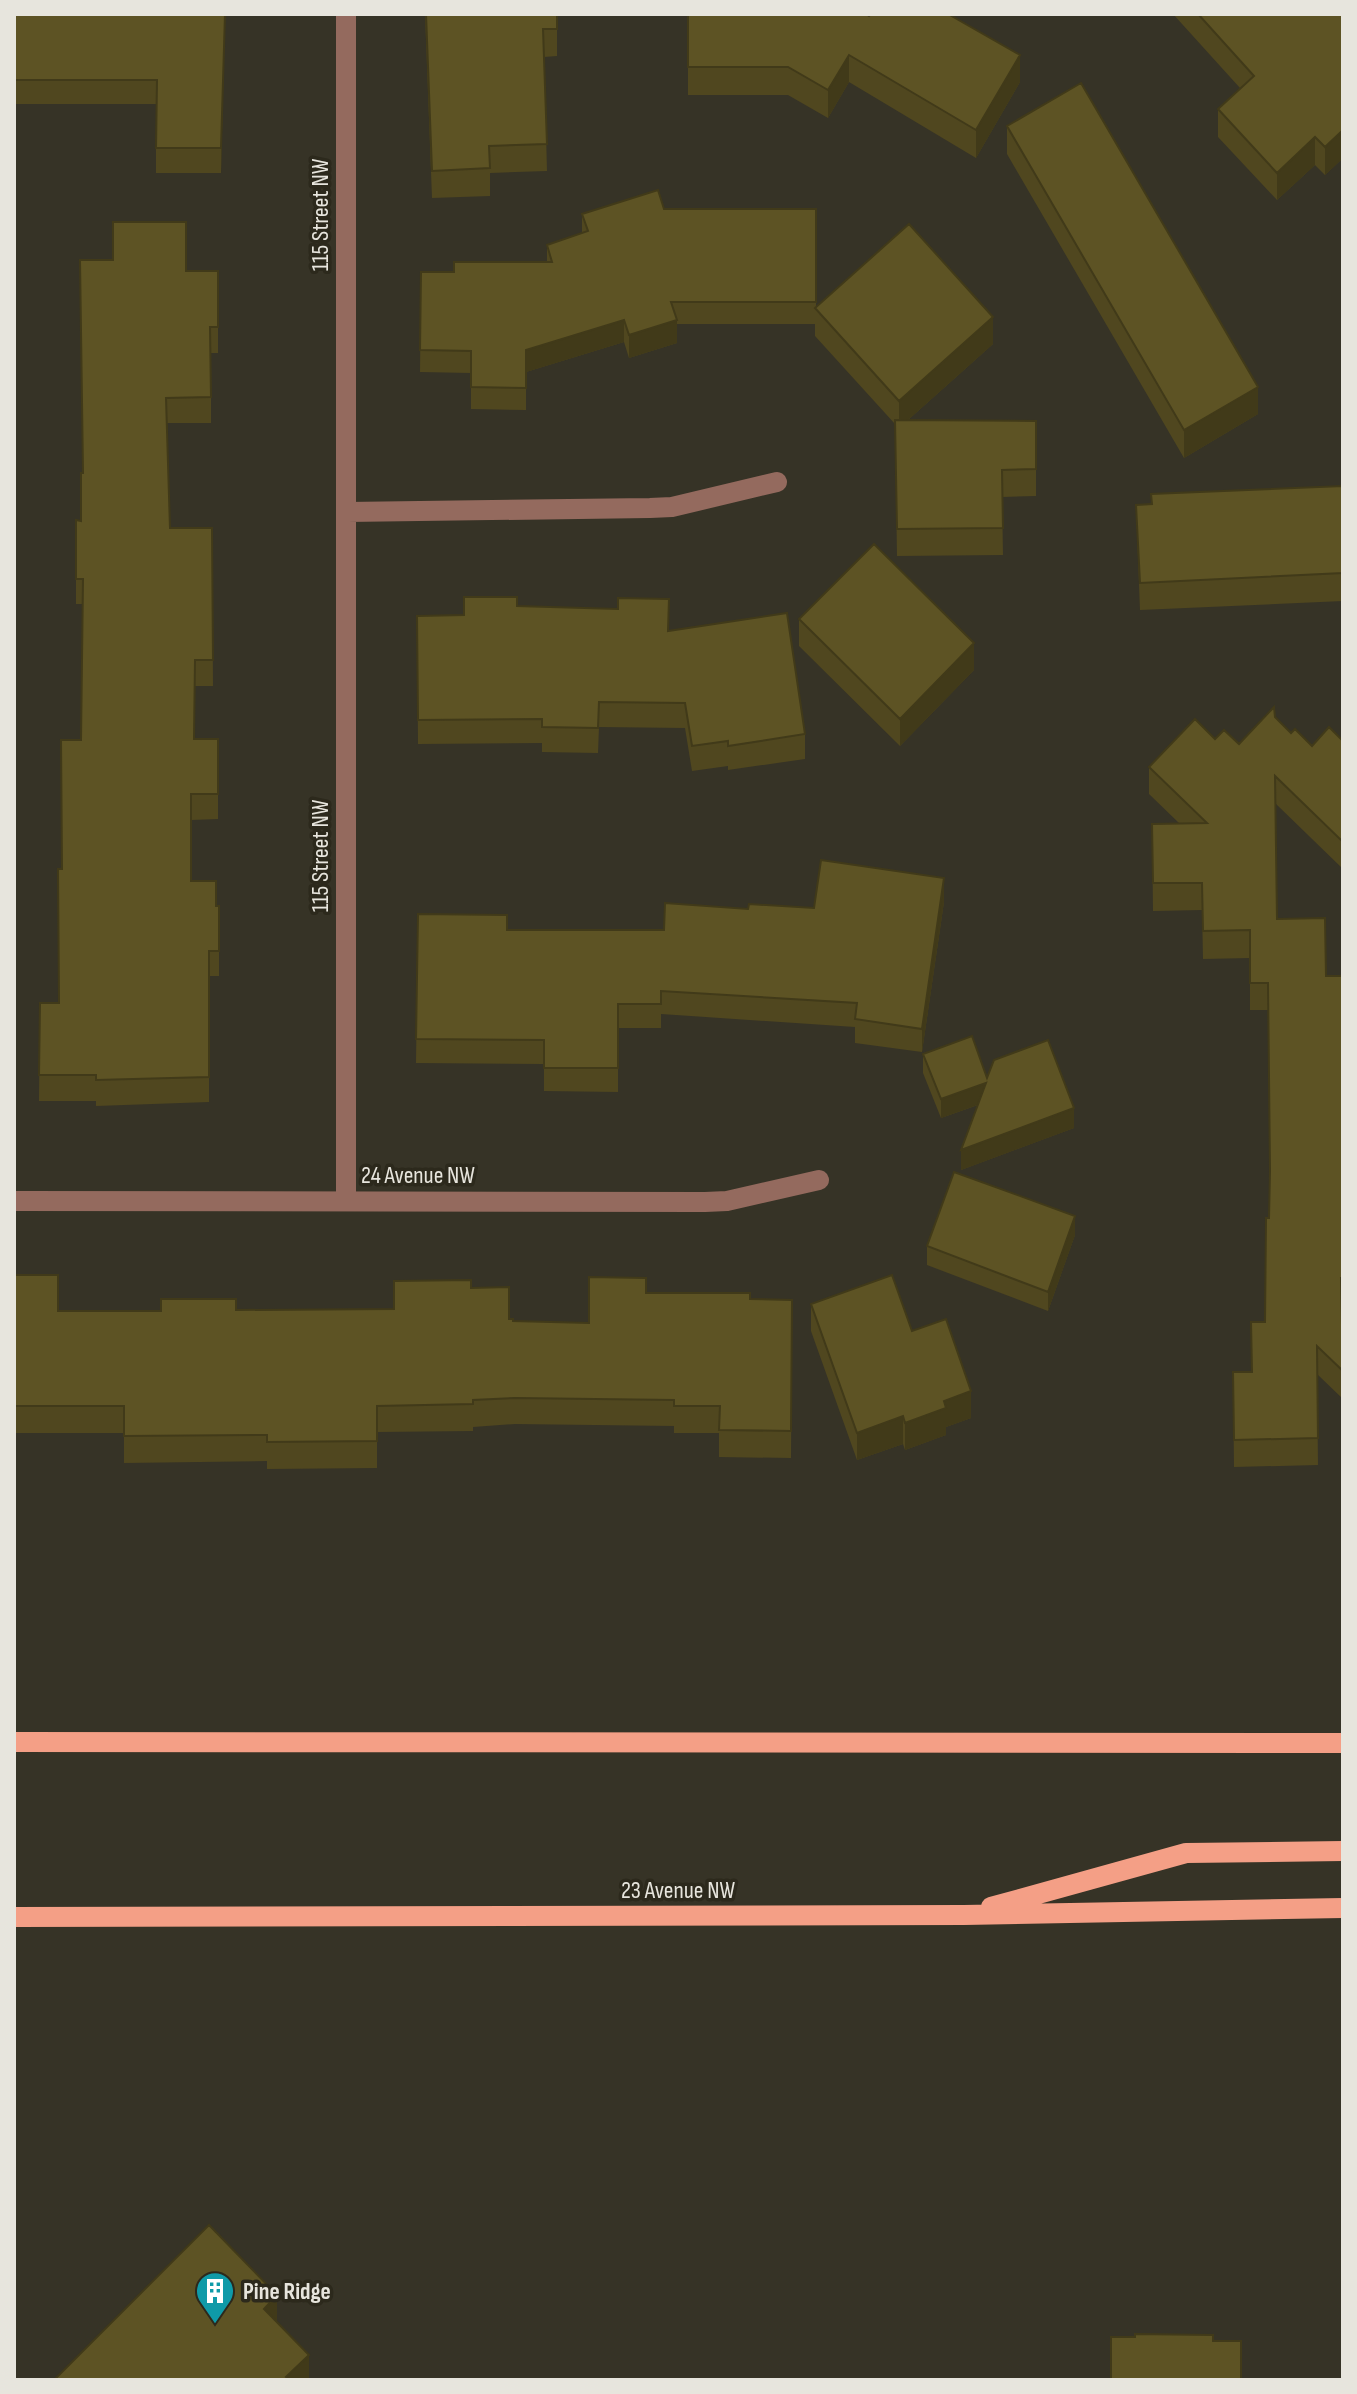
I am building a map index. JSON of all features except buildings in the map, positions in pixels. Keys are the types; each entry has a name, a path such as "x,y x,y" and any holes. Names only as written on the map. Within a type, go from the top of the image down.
{"main road":[{"path":"14,1742 1343,1743"},
{"path":"964,1915 1186,1853 1343,1851"},
{"name":"23 Avenue NW","path":"14,1917 964,1915 1343,1908"}],"street":[{"name":"115 Street NW","path":"346,14 346,1201"},
{"path":"347,512 672,507 777,482"},
{"name":"24 Avenue NW","path":"14,1201 727,1201 819,1180"}],"place":[{"name":"Pine Ridge","path":"215,2325"}]}
